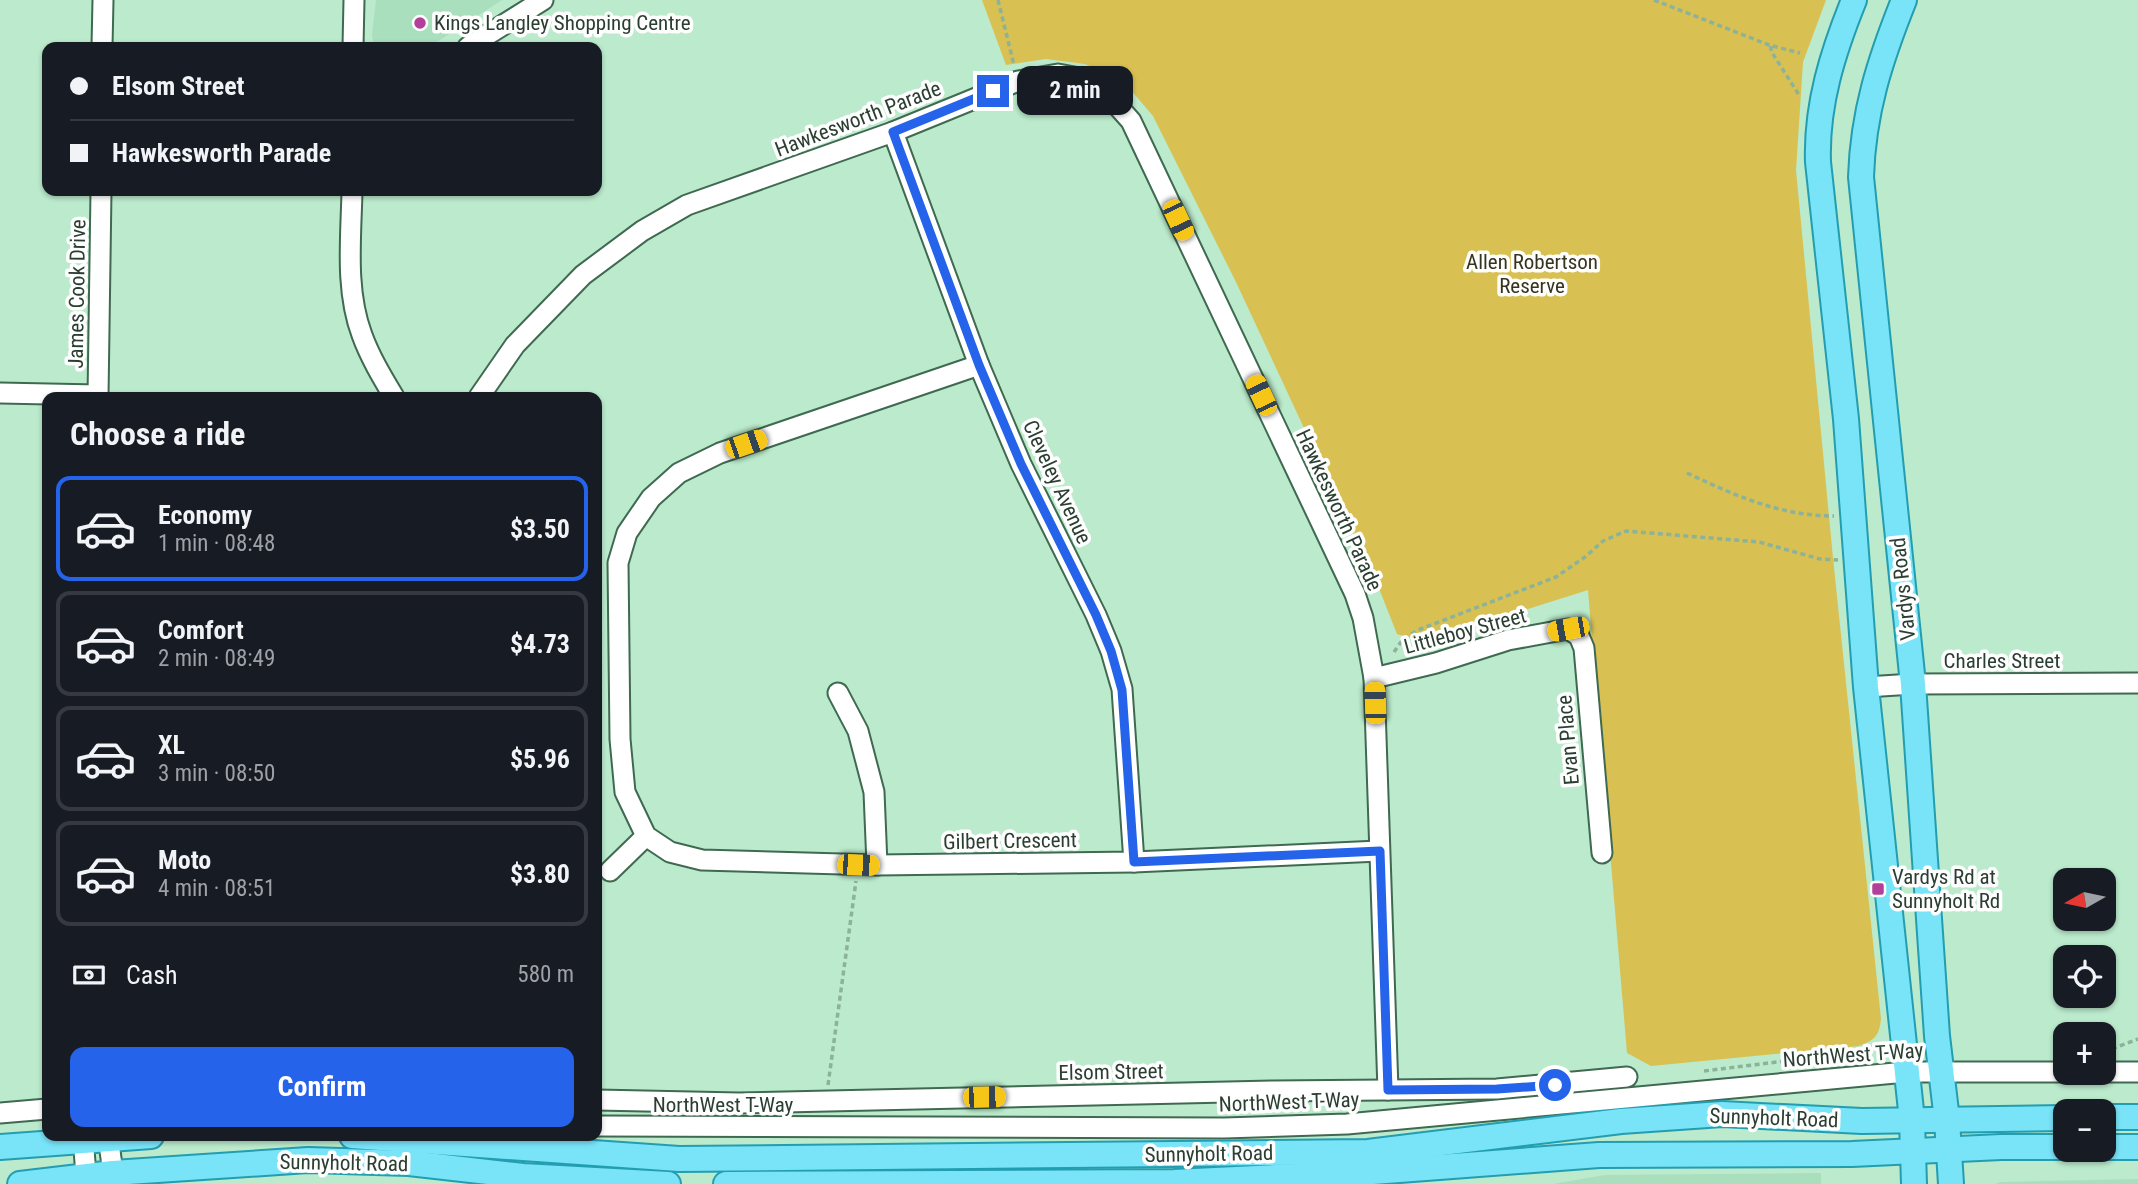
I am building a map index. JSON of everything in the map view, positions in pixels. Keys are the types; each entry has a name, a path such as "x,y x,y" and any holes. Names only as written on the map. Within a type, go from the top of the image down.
{"main road":[{"name":"Vardys Road","path":"1854,0 1827,79 1817,135 1854,515 1866,687 1912,1120 1914,1184"},
{"name":"Vardys Road","path":"1904,0 1874,81 1862,141 1861,177 1913,684 1951,1184"},
{"name":"Sunnyholt Road","path":"423,1141 679,1159 1368,1152 1621,1121 1722,1114 1862,1121 2053,1118"},
{"path":"2116,1117 2138,1116"},
{"path":"0,1147 55,1141"},
{"name":"Sunnyholt Road","path":"726,1184 1175,1183 1360,1173 1599,1155 1852,1154 2053,1147"},
{"path":"2116,1147 2138,1147"},
{"name":"Sunnyholt Road","path":"20,1184 113,1173 308,1160 409,1163 523,1176 668,1184"}],"street":[{"path":"102,42 103,0"},
{"path":"353,42 354,0"},
{"path":"476,42 543,0"},
{"name":"Hawkesworth Parade","path":"482,392 514,345 573,285 642,230 687,205 893,132 1018,81 1058,74 1085,79 1107,94 1131,121 1355,594 1363,618 1374,678 1388,1090"},
{"name":"Cleveley Avenue","path":"893,132 979,365 1021,464 1111,651 1122,690 1134,862"},
{"name":"James Cook Drive","path":"98,392 101,196"},
{"path":"352,196 351,273 355,309 362,335 391,392"},
{"path":"610,871 646,836 625,792 620,739 618,563 627,533 651,498 679,473 720,453 979,365"},
{"path":"0,393 42,394"},
{"name":"Littleboy Street","path":"1374,678 1436,663 1508,640 1568,629"},
{"name":"Evan Place","path":"1568,629 1579,636 1584,648 1602,853"},
{"name":"Charles Street","path":"1866,687 1913,684 2138,683"},
{"path":"838,693 858,731 874,792 867,865"},
{"name":"Gilbert Crescent","path":"646,836 670,852 702,860 867,865 1134,862 1380,851"},
{"name":"NorthWest T-Way","path":"602,1126 1224,1128 1347,1124 1906,1072 2053,1072"},
{"path":"2116,1072 2138,1072"},
{"name":"Elsom Street","path":"602,1100 825,1101 1532,1087 1627,1077"},
{"path":"0,1113 42,1109"},
{"path":"83,1141 86,1176"},
{"path":"109,1141 113,1173"},
{"path":"1173,1154 1175,1183"},
{"path":"677,1184 679,1159"}],"path":[{"path":"998,0 1018,81"},
{"path":"1654,0 1771,46 1800,53"},
{"path":"1771,46 1771,51 1799,95"},
{"path":"1687,472 1742,498 1780,510 1830,516 1854,515"},
{"path":"1394,652 1403,639 1418,630 1556,578 1603,541 1626,531 1759,542 1820,559 1840,561"},
{"path":"825,1101 867,865"},
{"path":"2116,1047 2138,1039"},
{"path":"1698,1072 1866,1051 1883,1044"}],"shaded area":[{"name":"Kings Langley Shopping Centre","path":"376,0 502,0 437,42 373,42"},
{"path":"1821,1173 1821,1184 1553,1184 1605,1175"},
{"path":"2138,1179 2138,1184 1995,1184 2001,1182"}],"green space":[{"name":"Allen Robertson Reserve","path":"982,0 1826,0 1803,62 1796,170 1881,1019 1879,1030 1872,1039 1859,1046 1651,1066 1627,1053 1588,590 1424,642 1397,634 1380,591 1235,280 1153,116 1124,82 1085,64 1046,59 1006,65"}],"place":[{"name":"Kings Langley Shopping Centre","path":"420,23"},
{"name":"Vardys Rd at Sunnyholt Rd","path":"1878,889"}],"route":[{"path":"993,91 893,132 979,365 1021,464 1111,651 1122,690 1134,862 1380,851 1388,1090 1497,1089 1555,1085"}]}
